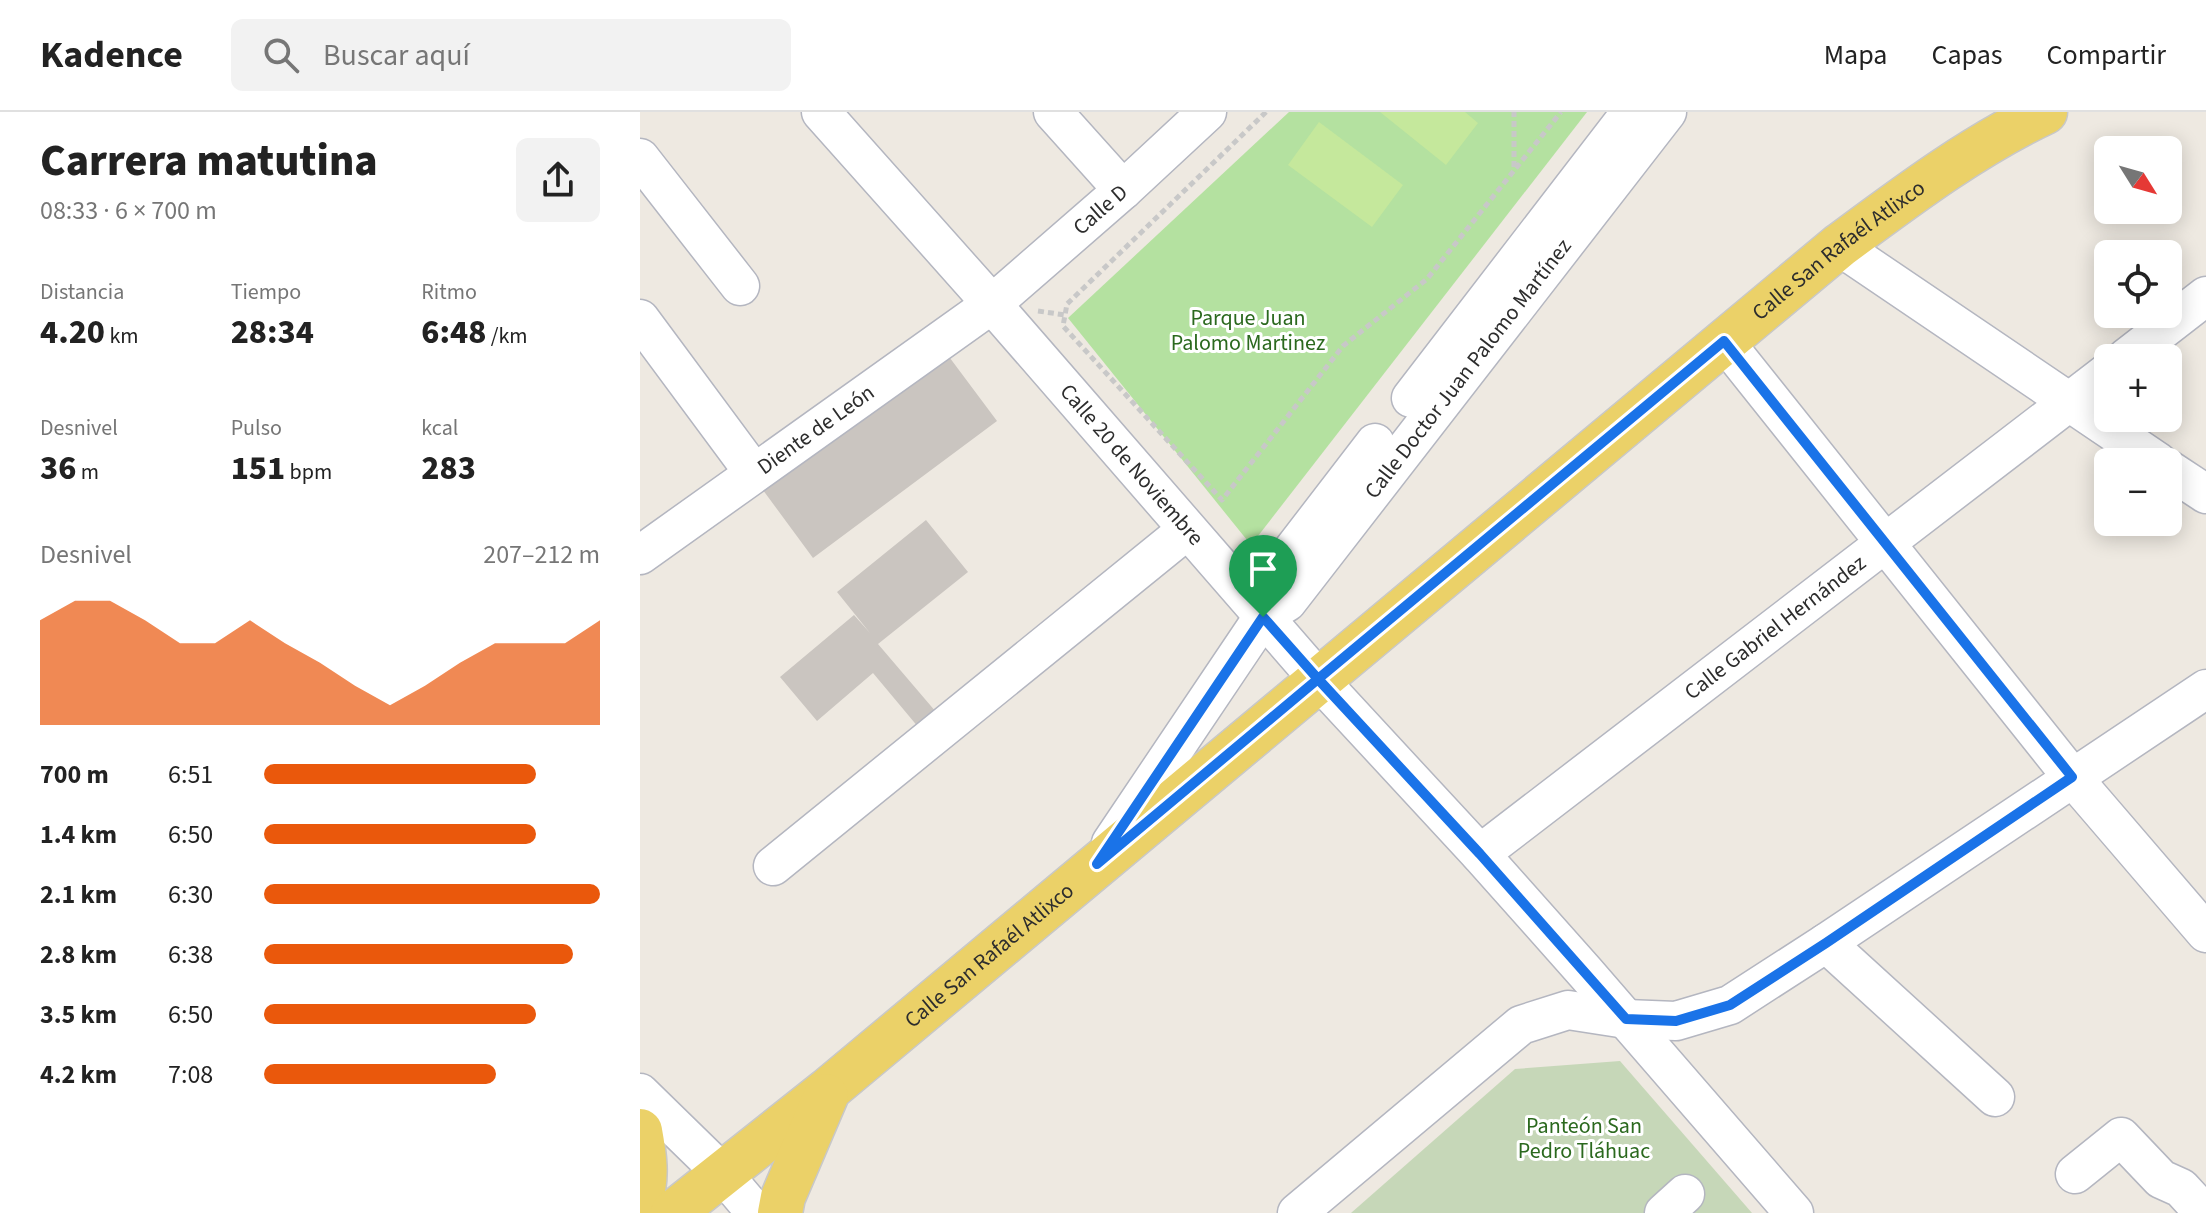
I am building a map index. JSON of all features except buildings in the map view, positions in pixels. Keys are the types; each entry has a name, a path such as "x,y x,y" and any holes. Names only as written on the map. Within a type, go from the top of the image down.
{"main road":[{"name":"Calle San Rafaél Atlixco","path":"673,1213 828,1090 1839,246 1918,187 2019,124 2045,112"},
{"path":"780,1213 783,1197 828,1090"},
{"path":"640,1131 644,1189 640,1200"}],"street":[{"name":"Calle 20 de Noviembre","path":"821,112 1263,617 1480,854 1794,1213"},
{"path":"1053,112 1123,190"},
{"name":"Calle D","path":"992,304 1207,112"},
{"name":"Calle Doctor Juan Palomo Martínez","path":"1263,617 1265,596 1279,568 1631,112"},
{"name":"Calle Doctor Juan Palomo Martínez","path":"1097,864 1263,617 1287,602 1667,112"},
{"path":"640,158 740,286"},
{"path":"1839,246 2137,448"},
{"path":"2144,344 2206,296"},
{"name":"Diente de León","path":"640,555 992,304"},
{"path":"640,319 754,473"},
{"path":"1724,341 2072,777 2206,933"},
{"name":"Calle Gabriel Hernández","path":"1480,854 2094,383"},
{"path":"2182,478 2206,494"},
{"path":"773,866 1187,530"},
{"path":"1297,1213 1521,1025 1568,1010 1626,1019 1676,1021 1730,1005 2206,689"},
{"path":"1826,943 1995,1097"},
{"path":"640,1093 723,1174 756,1213"},
{"path":"2075,1174 2121,1137 2161,1179 2181,1188 2204,1213"}],"path":[{"path":"1266,112 1067,304 1063,326 1222,500 1343,346 1427,279 1561,112"},
{"path":"1514,112 1514,169"}],"green space":[{"name":"Parque Juan Palomo Martinez","path":"1289,112 1587,112 1251,545 1068,318"},
{"path":"1380,112 1465,112 1478,123 1446,165"},
{"path":"1319,122 1403,185 1372,227 1288,165"},
{"name":"Panteón San Pedro Tláhuac","path":"1620,1061 1752,1213 1351,1213 1515,1069"}],"route":[{"path":"1263,617 1097,864 1318,679 1480,854 1626,1019 1676,1021 1730,1005 2072,777 1724,341 1318,679 1263,617"}]}
